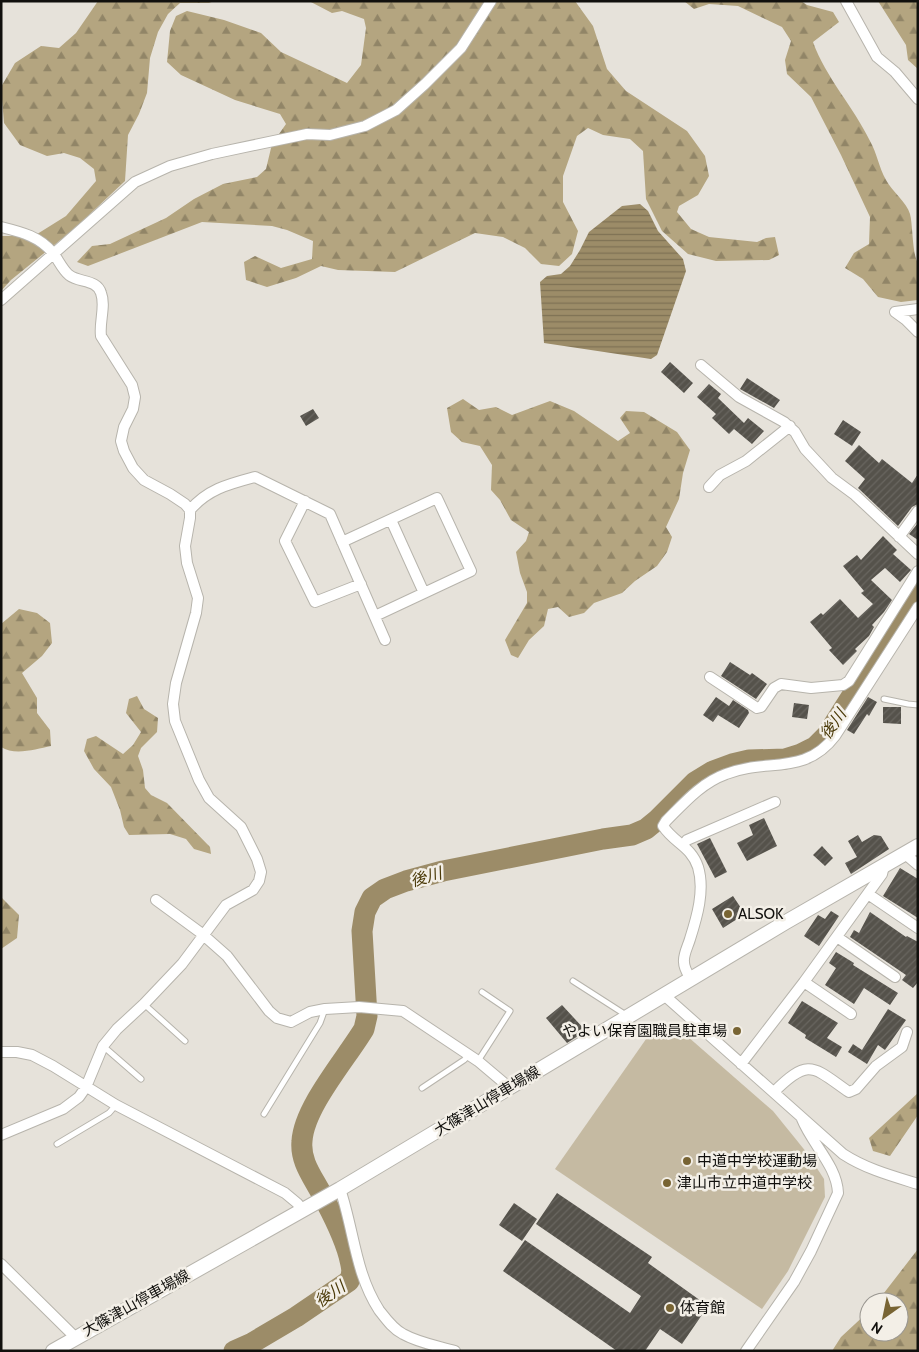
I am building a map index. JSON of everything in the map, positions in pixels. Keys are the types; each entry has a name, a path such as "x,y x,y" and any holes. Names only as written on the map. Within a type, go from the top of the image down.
{"main road":[{"name":"大篠津山停車場線","path":"53,1351 336,1191 786,922 918,846"}],"street":[{"path":"1,300 135,182 170,166 222,152 307,134 330,135 365,126 396,110 461,48 491,1"},
{"path":"846,1 877,57 895,72 918,99"},
{"path":"1,227 26,233 38,240 54,254 68,274 99,287 102,294 101,336 132,385 136,397 133,409 124,427 121,441 128,459 132,468 144,480 170,494 185,504 190,510 185,546 187,563 198,598 196,613 176,683 173,704 175,721 199,780 209,798 240,826 257,859 260,872 259,881 253,890 226,905 182,964 144,1004 117,1028 103,1046 86,1087 78,1097 63,1108 1,1135"},
{"path":"918,309 895,312 918,332"},
{"path":"701,365 739,397 790,426 805,449 827,473 855,495 918,554"},
{"path":"709,487 720,475 746,461 790,426"},
{"path":"190,510 205,495 226,485 254,477 330,514 385,640"},
{"path":"342,542 437,498 471,571 374,616"},
{"path":"305,501 286,541 315,602 361,584"},
{"path":"899,537 918,511"},
{"path":"391,520 424,593"},
{"path":"710,677 757,708 761,707 774,688 781,684 812,688 843,685 848,681 872,647 918,571"},
{"path":"692,979 686,971 683,960 696,922 701,881 694,857 668,833 663,826 666,821 708,782 743,768 800,762 831,741 918,607"},
{"path":"683,845 687,840 775,802"},
{"path":"905,854 918,865"},
{"path":"741,1064 837,937 882,874 884,866"},
{"path":"868,894 918,928"},
{"path":"156,900 201,933 227,956 277,1018 291,1022 310,1012 360,1007 403,1011 478,1061 510,1088"},
{"path":"837,937 895,977"},
{"path":"804,982 851,1014"},
{"path":"664,996 843,1154 872,1169 918,1184"},
{"path":"774,1092 789,1076 800,1070 817,1070 849,1092 856,1089 876,1066 902,1047 907,1032"},
{"path":"1,1052 17,1052 32,1056 53,1066 116,1105 285,1193 298,1203 309,1206"},
{"path":"746,1351 794,1282 811,1251 838,1193 838,1184 829,1165 807,1132 801,1116"},
{"path":"336,1191 344,1203 361,1273 369,1295 384,1317 402,1334 418,1341 455,1351"},
{"path":"1,1264 76,1338"}],"lane":[{"path":"884,699 918,705"},
{"path":"573,981 629,1017"},
{"path":"478,1061 510,1011 482,992"},
{"path":"144,1004 185,1041"},
{"path":"264,1114 320,1023 325,1010"},
{"path":"103,1046 141,1079"},
{"path":"422,1088 469,1055"},
{"path":"57,1144 109,1113 116,1105"}],"green space":[{"path":"98,1 214,1 209,3 180,3 168,14 158,32 150,58 147,93 128,135 125,181 74,229 11,280 1,291 1,236 34,236 66,216 96,181 94,169 80,158 64,153 47,156 20,145 4,123 1,87 15,63 41,46 59,48 76,33"},
{"path":"309,1 575,1 593,26 607,69 626,91 687,131 705,156 709,176 698,195 679,206 677,212 691,229 709,237 757,242 775,237 779,255 769,260 716,261 688,254 662,231 646,199 643,151 630,139 603,135 588,128 577,136 563,176 563,202 578,231 572,254 559,266 541,264 525,248 503,237 475,233 395,272 338,270 321,266 296,278 267,287 246,280 244,262 255,256 281,268 312,259 313,241 272,226 202,222 88,266 77,262 92,246 110,244 166,218 194,199 223,184 257,177 266,169 272,144 286,124 280,114 235,100 181,75 167,62 170,31 176,16 187,11 224,20 261,33 281,52 347,83 361,65 366,28 364,19 342,11 332,13"},
{"path":"684,1 801,1 807,5 833,12 839,22 813,42 825,68 870,141 886,180 903,201 910,214 918,263 918,300 901,302 878,297 863,279 845,268 854,253 869,244 870,217 811,97 787,74 785,60 791,41 782,27 738,6 709,4 694,9"},
{"path":"878,1 916,1 918,4 918,69 908,60 906,45"},
{"path":"463,399 479,410 496,407 512,415 550,401 574,411 618,441 630,433 620,418 626,411 644,412 677,432 690,450 683,473 679,499 666,527 672,537 667,552 657,566 635,581 622,593 594,603 584,613 569,617 558,607 548,609 544,626 529,640 518,658 511,655 505,640 527,603 527,592 520,573 516,552 526,541 529,532 511,520 500,500 491,490 492,465 480,446 462,442 451,432 447,408"},
{"path":"19,609 37,613 50,623 52,643 42,656 22,673 37,698 37,713 50,730 51,746 13,751 1,747 1,624"},
{"path":"137,696 144,709 158,718 157,732 141,748 138,756 143,770 145,788 151,795 167,803 210,847 211,854 194,849 186,839 170,834 129,835 124,827 111,787 94,769 84,751 87,739 96,736 123,754 133,745 141,732 126,713 129,699"},
{"path":"1,897 19,915 17,938 1,949"},
{"path":"918,1093 918,1115 890,1156 873,1151 869,1138"},
{"path":"918,1249 918,1351 832,1351 841,1337 859,1320 859,1342 909,1342 909,1292 885,1292"}],"shaded area":[{"path":"640,204 648,211 658,231 683,259 686,271 657,355 651,359 544,343 540,282 547,276 561,274 570,266 589,232 622,206"},
{"name":"中道中学校運動場","path":"671,1022 773,1111 807,1153 824,1179 825,1197 788,1271 762,1309 555,1169 651,1032"}],"building":[{"path":"670,362 693,383 684,393 661,372"},
{"path":"747,378 780,400 774,408 740,389"},
{"path":"709,384 721,394 718,398 744,423 748,418 764,431 752,444 734,429 729,434 712,418 716,414 697,397"},
{"path":"313,409 319,418 306,426 300,416"},
{"path":"843,420 861,432 852,446 834,434"},
{"path":"859,445 879,463 882,459 912,483 918,474 918,504 912,507 898,526 858,488 865,479 845,461"},
{"path":"918,523 918,540 909,534"},
{"path":"883,536 897,550 893,554 911,570 900,582 885,568 871,580 892,600 872,625 874,627 869,636 855,649 857,651 843,665 829,650 832,648 810,622 821,613 823,615 840,599 858,618 873,604 861,593 864,591 843,566 857,555 861,560"},
{"path":"730,662 750,675 752,673 767,684 756,699 721,676"},
{"path":"716,697 729,706 733,700 748,710 749,713 739,728 718,715 713,722 703,715"},
{"path":"868,697 877,702 869,716 867,714 854,734 847,730"},
{"path":"794,703 809,705 807,719 792,717"},
{"path":"883,707 901,707 901,724 883,723"},
{"path":"764,818 777,846 747,861 737,843 753,835 749,825"},
{"path":"858,835 862,842 874,835 881,836 889,849 851,874 845,863 857,857 848,841"},
{"path":"710,838 727,872 715,878 697,844"},
{"path":"822,846 833,858 825,866 813,855"},
{"path":"900,868 918,879 918,918 883,896"},
{"path":"733,896 745,914 723,928 712,909"},
{"path":"831,911 839,916 819,946 804,936 818,915 825,919"},
{"path":"870,912 906,937 918,942 918,982 913,988 902,980 906,975 850,937 854,930 859,933"},
{"path":"836,952 898,993 890,1005 864,988 854,1004 825,985 836,968 829,963"},
{"path":"802,1001 838,1023 827,1038 842,1047 836,1057 805,1038 806,1035 788,1023"},
{"path":"562,1005 586,1031 567,1043 546,1018"},
{"path":"888,1009 906,1020 885,1050 878,1045 867,1064 848,1052 853,1044 862,1050"},
{"path":"557,1193 652,1257 648,1263 708,1306 682,1344 660,1329 645,1351 617,1351 503,1271 525,1240 630,1313 641,1296 536,1224"},
{"path":"514,1203 537,1219 522,1241 499,1225"}],"waterway":[{"name":"後川","path":"234,1351 252,1343 296,1317 351,1278 352,1268 347,1248 333,1216 307,1168 303,1155 302,1141 304,1128 310,1113 364,1029 367,1016 362,931 365,912 372,898 385,889 406,881 443,871 632,835 646,829 695,782 713,771 749,760 785,759 815,747 827,735 918,592"}],"place":[{"name":"ALSOK","path":"728,914"},
{"name":"やよい保育園職員駐車場","path":"737,1031"},
{"name":"中道中学校運動場","path":"687,1161"},
{"name":"津山市立中道中学校","path":"667,1183"},
{"name":"体育館","path":"670,1308"}]}
